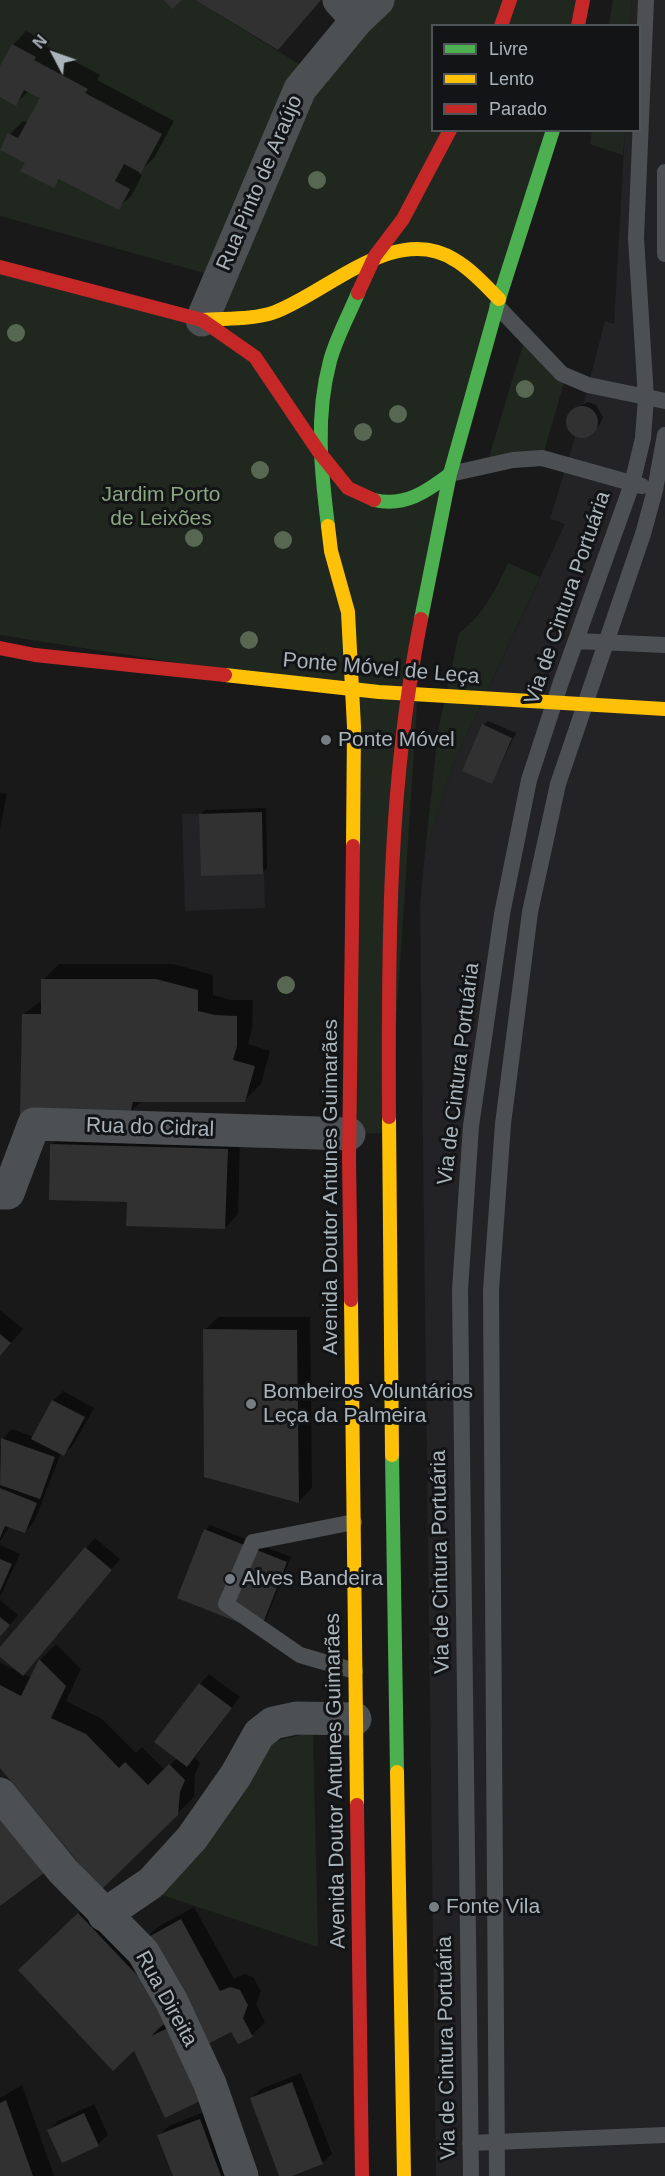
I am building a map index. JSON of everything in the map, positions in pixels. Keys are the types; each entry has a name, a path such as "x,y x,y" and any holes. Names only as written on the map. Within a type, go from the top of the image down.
{"main road":[{"path":"502,24 510,0"},
{"path":"578,24 583,0"},
{"path":"375,256 403,219 449,132"},
{"path":"498,302 552,132"},
{"path":"202,321 271,313 375,256 416,246 442,253 462,262 481,278 498,302"},
{"name":"Avenida Doutor Antunes Guimarães","path":"375,256 330,359 321,404 319,452 331,551 348,612 354,727 369,1134 387,1417 398,2089 404,2176"},
{"path":"0,267 202,321 255,357 319,452 348,488 366,498 387,503 419,497 450,474"},
{"name":"Avenida Doutor Antunes Guimarães","path":"362,2176 366,2092 355,1719 354,1522 369,1134 388,946 400,756 419,628 450,474 498,302"},
{"name":"Ponte Móvel de Leça","path":"0,635 95,661"},
{"name":"Ponte Móvel de Leça","path":"0,648 35,656 379,692 665,709"}],"street":[{"name":"Rua Pinto de Araújo","path":"202,321 300,89 358,7"},
{"name":"Rua do Cidral","path":"0,1193 8,1193 34,1124 369,1134"},
{"path":"104,1915 150,1883 192,1838 236,1775 259,1734 273,1722 296,1718 355,1719"},
{"name":"Rua Direita","path":"0,1794 63,1871 143,1952 172,2002 210,2084 242,2176"}],"lane":[{"name":"Via de Cintura Portuária","path":"641,124 646,0"},
{"name":"Via de Cintura Portuária","path":"471,2176 460,1290 471,1126 502,915 530,780 576,640 632,484 643,438 646,398 636,249 641,132"},
{"path":"665,172 665,254"},
{"path":"498,302 562,375 588,385 665,401"},
{"path":"497,2176 491,1290 499,1171 530,912 558,784 607,642 655,490 665,435"},
{"path":"450,474 513,460 542,458 655,490"},
{"path":"576,640 665,645"},
{"path":"354,1522 253,1542 226,1604 300,1655 355,1671"},
{"path":"470,2143 665,2135"}],"shaded area":[{"path":"632,0 665,0 665,2176 436,2176 420,906 425,853 453,765 565,524 550,519 575,437 605,321 614,324 625,132 641,132 641,24 630,24"},
{"path":"262,812 265,908 185,911 182,814"}],"green space":[{"path":"0,0 195,0 299,64 208,274 0,216"},
{"name":"Jardim Porto de Leixões","path":"378,0 583,0 578,24 431,24 431,132 553,132 424,597 389,1133 349,1134 352,690 0,635 0,267 202,320 300,89"},
{"path":"613,0 632,0 630,24 609,24"},
{"path":"592,132 625,132 623,155 590,144"},
{"path":"525,338 566,376 542,458 486,467"},
{"path":"508,563 540,577 453,765 425,853 438,732 459,633 482,610"},
{"path":"313,1732 318,1947 162,1895 272,1742"}],"building":[{"path":"164,0 182,0 172,9"},
{"path":"195,0 321,0 278,50"},
{"path":"12,44 36,57 34,60 88,89 85,93 162,134 141,173 124,164 115,181 130,189 119,210 59,179 54,188 20,171 25,163 0,150 8,133 18,138 40,98 24,90 16,106 0,97 0,66"},
{"path":"582,406 594,410 598,422 594,434 582,438 570,434 566,422 570,410"},
{"path":"482,724 512,738 492,784 462,771"},
{"path":"262,812 263,874 201,876 199,814"},
{"path":"41,979 156,979 198,990 198,1011 215,1015 237,1016 237,1046 233,1060 255,1066 245,1102 133,1102 130,1115 20,1115 22,1014 41,1014"},
{"path":"50,1144 228,1149 225,1229 126,1226 127,1202 49,1200"},
{"name":"Bombeiros Voluntários Leça da Palmeira","path":"203,1329 297,1330 299,1503 204,1477"},
{"path":"0,1334 11,1343 0,1356"},
{"path":"52,1400 85,1417 64,1456 31,1439"},
{"path":"1,1438 55,1457 40,1499 0,1485"},
{"path":"0,1488 37,1503 25,1533 5,1526 0,1538"},
{"path":"204,1529 287,1562 260,1631 177,1598"},
{"path":"85,1547 112,1570 23,1676 0,1657 0,1647"},
{"path":"0,1559 12,1564 0,1591"},
{"path":"0,1617 10,1625 0,1637"},
{"path":"39,1659 66,1686 51,1718 86,1734 119,1768 125,1762 148,1785 169,1764 185,1780 180,1792 178,1815 101,1890 0,1768 0,1685 21,1696"},
{"path":"199,1683 232,1708 187,1767 154,1742"},
{"path":"0,1819 48,1870 0,1906"},
{"path":"78,1913 174,2014 151,2036 168,2028 202,2100 165,2118 134,2051 113,2071 18,1970"},
{"path":"181,1919 220,1991 230,1987 240,1990 248,2005 243,2018 253,2037 238,2044 231,2032 200,2048 143,1940"},
{"path":"292,2082 323,2164 292,2176 279,2176 250,2098"},
{"path":"6,2100 33,2176 0,2176 0,2103"},
{"path":"84,2113 99,2146 62,2163 47,2130"},
{"path":"200,2119 221,2176 173,2176 157,2135"}],"traffic: fast":[{"path":"421,619 450,474 499,299 552,132"},
{"path":"328,526 321,444 322,403 333,352 358,293"},
{"path":"374,500 385,502 405,500 424,492 450,474"},
{"path":"392,1455 397,1772"}],"traffic: slow":[{"path":"202,320 248,318 275,312 363,264 386,254 409,249 432,251 455,260 473,273 499,299"},
{"path":"328,526 331,551 348,612 354,727 353,846"},
{"path":"225,675 379,692 665,709"},
{"path":"389,1117 392,1455"},
{"path":"351,1300 357,1805"},
{"path":"397,1772 404,2176"}],"traffic: jam":[{"path":"502,24 510,0"},
{"path":"578,24 583,0"},
{"path":"358,293 375,256 403,219 449,132"},
{"path":"0,267 202,320 255,357 319,452 348,488 374,500"},
{"path":"389,1117 392,867 402,743 421,619"},
{"path":"0,648 35,655 225,675"},
{"path":"351,1300 349,1159 353,846"},
{"path":"357,1805 362,2176"}],"place":[{"name":"Ponte Móvel","path":"326,740"},
{"name":"Bombeiros Voluntários Leça da Palmeira","path":"251,1404"},
{"name":"Alves Bandeira","path":"230,1579"},
{"name":"Fonte Vila","path":"434,1907"}]}
